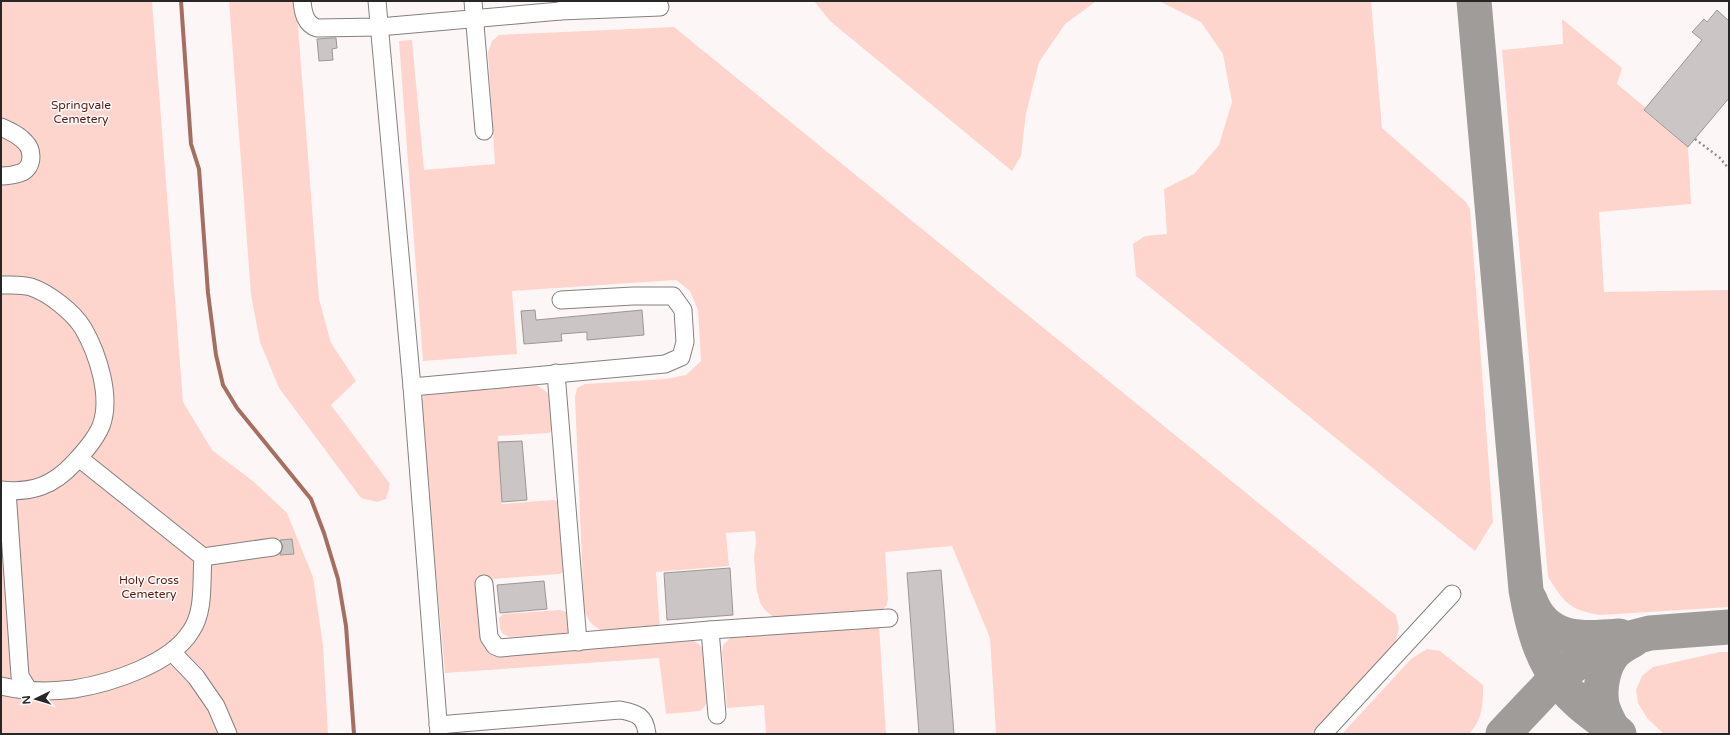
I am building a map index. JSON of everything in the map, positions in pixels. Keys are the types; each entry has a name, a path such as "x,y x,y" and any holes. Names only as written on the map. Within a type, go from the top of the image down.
{"lane":[{"path":"302,1 305,19 310,26 316,28 379,27 475,18 660,7"},
{"path":"377,1 412,387 439,729 620,710 634,712 642,718 647,734"},
{"path":"473,1 484,131"},
{"path":"560,12 575,1"},
{"path":"1,127 17,135 26,143 32,154 30,165 22,173 1,176"},
{"path":"1,285 15,284 31,287 58,302 82,327 90,342 103,376 104,410 101,426 94,439 79,458 64,474 34,490 4,491 20,676 28,689"},
{"path":"412,387 665,364 681,357 685,342 683,310 673,296 633,296 561,300"},
{"path":"556,374 578,642"},
{"path":"79,458 203,557 273,547"},
{"path":"1,686 50,690 74,689 103,682 155,664 172,652 191,632 198,615 203,557"},
{"path":"484,584 489,637 495,646 507,648 710,630 889,618"},
{"path":"1323,734 1452,594"},
{"path":"710,630 716,715"},
{"path":"172,652 196,677 216,706 228,734"}],"path":[{"path":"1695,139 1720,158 1729,169"}],"green space":[{"name":"Holy Cross Cemetery","path":"1,1 152,1 183,402 212,450 254,482 287,513 313,577 323,645 328,734 1,734"},
{"path":"229,1 296,1 319,299 331,343 356,381 331,405 390,484 386,499 377,502 361,498 279,388 260,342 251,295"},
{"path":"814,1 1102,1 1095,2 1065,24 1039,62 1026,113 1021,156 1012,171 830,21"},
{"path":"1159,1 1371,1 1382,128 1466,202 1470,209 1493,522 1475,551 1136,276 1133,244 1145,236 1167,234 1164,189 1194,174 1219,145 1232,102 1223,54 1201,22"},
{"path":"1562,19 1622,68 1617,84 1646,108 1644,111 1688,147 1691,204 1599,212 1604,292 1729,290 1729,607 1600,615 1574,608 1564,599 1548,577 1502,50 1563,44"},
{"path":"674,27 1396,615 1399,628 1395,644 1312,734 996,734 990,638 952,546 885,552 888,599 887,605 880,612 776,618 763,608 757,593 754,557 756,542 755,531 726,533 729,566 656,572 660,630 607,632 598,629 589,621 584,608 575,397 577,388 585,384 666,379 686,375 701,361 698,310 690,291 676,280 512,291 517,354 423,361 399,41 412,40 424,170 495,164 488,52 492,41 499,35"},
{"path":"521,384 537,385 548,393 555,403 555,429 549,433 498,436 502,504 554,500 560,503 566,570 560,574 478,580 499,655 693,641 699,644 703,649 708,699 705,706 700,711 666,714 659,658 445,673 421,405 423,396 429,391"},
{"path":"560,610 570,613 571,630 563,634 510,637 506,636 501,630 499,618 503,614"},
{"path":"879,625 886,734 766,734 764,705 727,708 722,653 723,645 730,638"},
{"path":"1427,649 1440,651 1483,685 1483,699 1480,717 1469,734 1342,734 1411,659"},
{"path":"1720,652 1729,652 1729,734 1664,734 1647,718 1638,703 1636,690 1642,676 1653,667"}],"building":[{"path":"1717,10 1729,21 1729,98 1688,147 1644,110 1702,40 1692,32 1704,19 1707,22"},
{"path":"336,38 337,48 332,49 333,60 319,61 317,39"},
{"path":"535,310 536,320 642,310 644,335 587,340 587,332 561,334 562,341 524,344 521,311"},
{"path":"522,441 527,500 502,502 498,442"},
{"path":"292,539 294,554 280,555 283,546 280,540"},
{"path":"730,568 733,615 667,620 664,573"},
{"path":"941,570 954,734 919,734 907,573"},
{"path":"544,581 547,609 500,613 497,585"}],"waterway":[{"path":"181,1 191,144 199,169 208,293 216,355 223,385 237,408 311,499 324,533 338,579 346,626 354,734"}],"taxiway":[{"path":"1474,1 1528,603 1538,641 1555,676 1569,693 1590,712 1619,734"},
{"path":"1530,600 1537,614 1545,624 1555,631 1566,635 1579,637 1592,638 1619,636"},
{"path":"1503,734 1557,677 1596,650 1619,641 1650,633 1729,627"},
{"path":"1605,724 1612,728 1605,714 1601,698 1603,677 1607,663 1615,652 1633,640"}],"park label":[{"name":"Springvale Cemetery","path":"81,112"}]}
